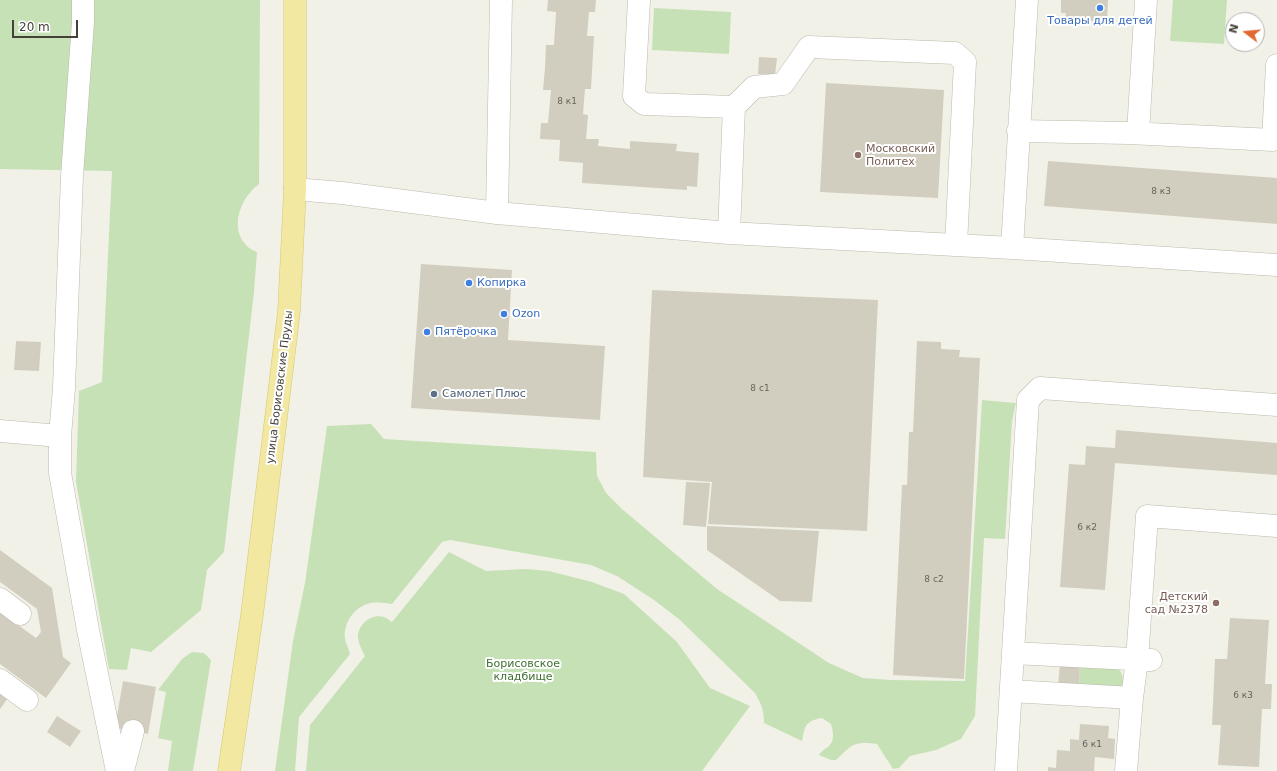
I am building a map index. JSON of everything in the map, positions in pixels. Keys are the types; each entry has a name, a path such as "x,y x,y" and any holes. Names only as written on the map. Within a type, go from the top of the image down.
{"main road":[{"name":"улица Борисовские Пруды","path":"229,771 252,615 289,311 295,189 295,0"}],"street":[{"path":"83,0 83,22 72,176 64,388 60,436 60,473 88,630 117,771"},
{"path":"497,213 502,0"},
{"path":"639,0 634,96 644,104 734,107"},
{"path":"1012,248 1027,0"},
{"path":"1138,133 1146,0"},
{"path":"730,233 734,107 754,87 783,84 809,47 954,53 965,62 956,245"},
{"path":"1018,131 1138,133 1273,140 1277,65"},
{"path":"295,189 342,193 497,213 730,233 912,244 1012,248 1277,265"},
{"path":"1006,771 1028,400 1040,388 1277,405"},
{"path":"0,444 10,432 60,436"},
{"path":"1126,771 1132,698 1144,660 1147,516 1277,526"},
{"path":"0,599 20,614"},
{"path":"1013,653 1144,660"},
{"path":"0,680 27,700"},
{"path":"1011,691 1132,698"},
{"path":"123,771 133,731"}],"green space":[{"path":"0,0 260,0 259,184 247,196 242,204 238,221 238,230 241,238 248,247 257,252 254,292 224,552 207,570 201,610 151,652 131,648 127,670 109,669 76,482 79,391 102,382 112,171 0,169"},
{"path":"1173,0 1227,0 1224,44 1170,41"},
{"path":"654,8 731,12 729,54 652,50"},
{"path":"982,400 1016,403 1012,421 1005,539 984,538 975,716 961,739 936,750 910,756 899,768 893,769 877,744 863,743 854,745 846,750 836,760 831,760 819,755 831,744 833,732 831,724 822,718 812,721 805,728 802,741 764,723 762,707 755,693 680,620 654,600 617,576 591,565 450,540 442,542 392,604 370,603 359,608 351,616 345,633 345,639 350,654 299,717 295,771 275,771 293,641 305,583 327,426 371,424 384,439 596,452 597,476 606,493 622,509 717,589 829,663 863,678 965,681"},
{"name":"Борисовское кладбище","path":"449,552 486,571 526,569 549,571 592,582 624,594 677,642 710,688 750,706 702,771 306,771 310,725 365,656 358,638 358,633 362,625 370,618 379,616 385,617 392,622"},
{"path":"192,652 204,653 211,660 193,771 168,771 172,741 158,738 166,692 158,690 182,659"},
{"path":"1080,665 1116,667 1122,675 1123,686 1116,689 1079,687"}],"building":[{"path":"548,0 596,0 595,12 589,12 587,36 594,36 591,89 585,89 583,114 588,115 586,139 599,139 598,146 630,149 630,141 677,144 676,151 699,153 697,187 687,186 687,190 582,183 583,163 559,161 560,140 540,139 541,123 548,123 551,90 543,90 546,45 554,45 556,12 547,11"},
{"path":"1061,0 1108,0 1107,22 1065,19 1066,13 1061,13"},
{"path":"759,57 777,58 775,75 758,74"},
{"path":"826,83 944,90 938,198 820,192"},
{"path":"1048,161 1277,178 1277,224 1044,206"},
{"path":"421,264 512,270 508,340 605,346 600,420 411,408"},
{"path":"652,290 878,300 867,531 708,524 712,482 643,477"},
{"path":"16,341 41,342 39,371 14,370"},
{"path":"917,341 941,342 941,349 960,350 959,357 980,358 964,679 893,675 902,485 907,485 909,432 913,432"},
{"path":"1116,430 1277,443 1277,475 1115,463 1105,590 1060,587 1069,464 1085,465 1086,446 1115,448"},
{"path":"686,482 710,483 706,527 683,525"},
{"path":"707,526 819,531 812,602 780,601 707,550"},
{"path":"0,550 52,588 63,657 71,663 46,698 0,664 0,612 36,638 41,632 37,609 0,582"},
{"path":"1230,618 1269,620 1265,684 1272,684 1271,709 1262,709 1259,767 1218,765 1221,725 1212,725 1215,659 1227,659"},
{"path":"1060,663 1080,665 1079,687 1058,686"},
{"path":"123,681 156,687 148,734 115,728"},
{"path":"0,693 8,698 0,709"},
{"path":"57,716 81,731 70,747 47,732"},
{"path":"1080,724 1109,726 1108,738 1115,739 1114,759 1095,757 1094,771 1048,771 1048,767 1056,768 1057,750 1070,751 1070,739 1079,740"}],"place":[{"name":"Товары для детей","path":"1100,8"},
{"name":"Московский Политех","path":"858,155"},
{"name":"Копирка","path":"469,283"},
{"name":"Ozon","path":"504,314"},
{"name":"Пятёрочка","path":"427,332"},
{"name":"Самолет Плюс","path":"434,394"},
{"name":"Детский сад №2378","path":"1216,603"}]}
